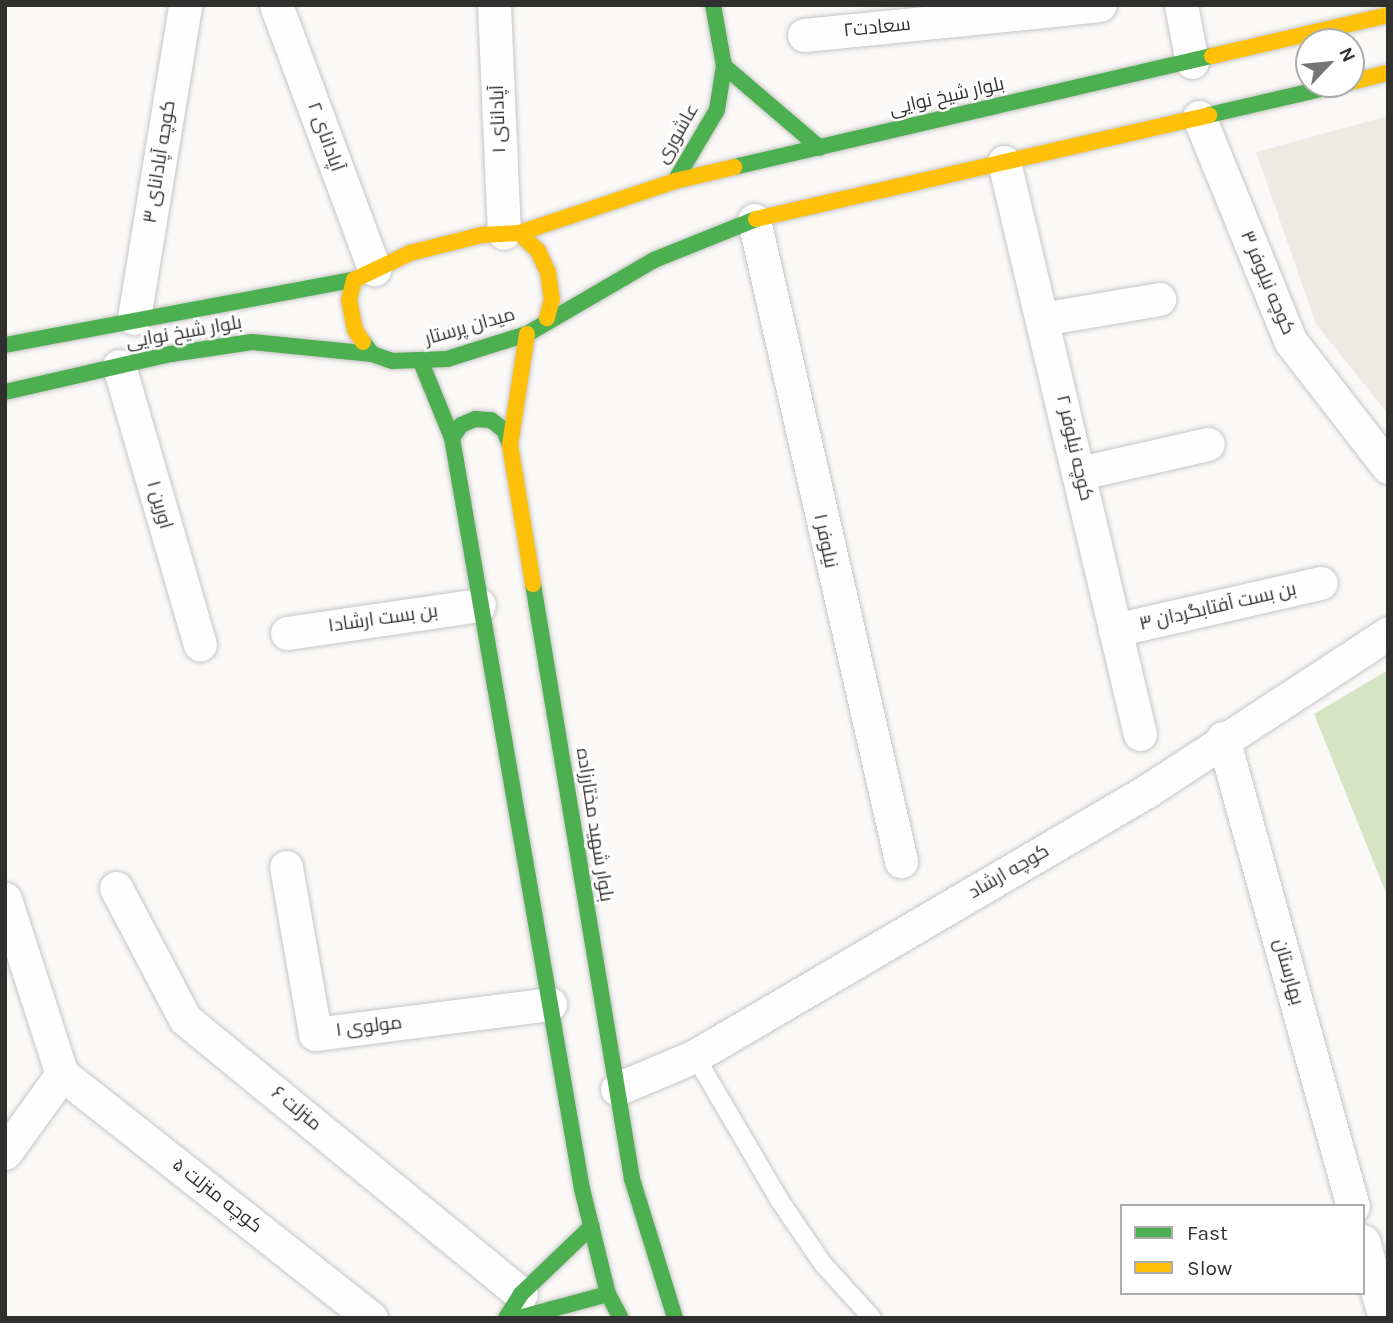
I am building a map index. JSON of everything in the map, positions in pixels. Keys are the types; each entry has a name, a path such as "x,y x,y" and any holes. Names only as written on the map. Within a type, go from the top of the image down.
{"main road":[{"name":"عاشوری","path":"675,181 717,110 724,66 713,5"},
{"name":"بلوار شیخ نوایی","path":"512,233 675,181 1192,62 1318,17 1388,15"},
{"path":"724,66 820,148"},
{"path":"1365,79 1388,73"},
{"path":"547,318 654,260 754,220 1295,95"},
{"path":"372,354 355,330 349,300 364,275 444,242 512,233 538,250 548,272 552,299 547,318"},
{"name":"بلوار شیخ نوایی","path":"5,345 364,275"},
{"name":"میدان پرستار","path":"372,354 421,362 447,359 527,334 547,318"},
{"name":"بلوار شهید مختارزاده","path":"527,334 510,445 617,1089 641,1216 675,1318"},
{"name":"بلوار شیخ نوایی","path":"5,391 119,366 252,342 372,354"},
{"path":"421,362 452,439 550,1004 592,1226 608,1294 621,1318"},
{"path":"452,439 461,425 483,420 503,430 510,445"},
{"path":"515,1310 592,1226"},
{"path":"515,1310 608,1294"}],"street":[{"name":"کوچه آپادانای ۳","path":"134,318 186,5"},
{"name":"آپادانای ۲","path":"275,5 364,275"},
{"name":"آپادانای ۱","path":"494,5 512,233"},
{"name":"سعادت۲","path":"804,36 916,15 1100,5"},
{"path":"1181,5 1192,62"},
{"name":"کوچه نیلوفر ۳","path":"1199,117 1291,342 1388,467"},
{"name":"کوچه نیلوفر ۲","path":"1004,163 1080,473 1140,734"},
{"name":"۱ نیلوفر","path":"754,220 901,861"},
{"path":"1042,318 1159,299"},
{"name":"اورین ۱","path":"119,366 200,644"},
{"path":"1080,473 1208,444"},
{"name":"بن بست آفتابگردان ۳","path":"1115,630 1321,583"},
{"name":"بن بست ارشاد۱","path":"288,633 480,605"},
{"name":"کوچه ارشاد","path":"617,1089 695,1056 1147,791 1223,738 1388,634"},
{"name":"بهارستان","path":"1223,738 1352,1204"},
{"name":"مولوی ۱","path":"286,867 315,1034 550,1004"},
{"name":"منزلت ۶","path":"116,888 186,1019 515,1310"},
{"path":"5,900 62,1073 5,1153"},
{"name":"کوچه منزلت ۵","path":"62,1073 371,1318"},
{"path":"1365,1248 1385,1318"}],"lane":[{"path":"695,1056 779,1201 823,1264 872,1318"}],"shaded area":[{"path":"1388,116 1388,414 1316,324 1256,152"}],"green space":[{"path":"1388,670 1388,898 1314,714"}],"traffic: fast":[{"path":"675,181 717,110 724,66 713,5"},
{"path":"734,167 1212,56"},
{"path":"724,66 820,148"},
{"path":"1209,115 1295,95"},
{"path":"363,342 372,354 392,361 447,359 527,334 654,260 756,219"},
{"path":"5,345 354,280"},
{"path":"5,392 171,354 252,342 372,354"},
{"path":"421,362 452,438 582,1189 608,1294 621,1318"},
{"path":"452,438 461,425 475,419 491,420 504,430 510,445"},
{"path":"533,584 632,1179 675,1318"},
{"path":"506,1318 521,1294 592,1226"},
{"path":"519,1318 608,1294"}],"traffic: slow":[{"path":"1212,56 1388,15"},
{"path":"1365,79 1388,73"},
{"path":"756,219 1209,115"},
{"path":"519,233 675,181 734,167"},
{"path":"363,342 355,330 349,300 354,280 410,253 482,235 519,233 538,251 548,272 552,299 547,318"},
{"path":"527,334 510,445 533,584"}]}
